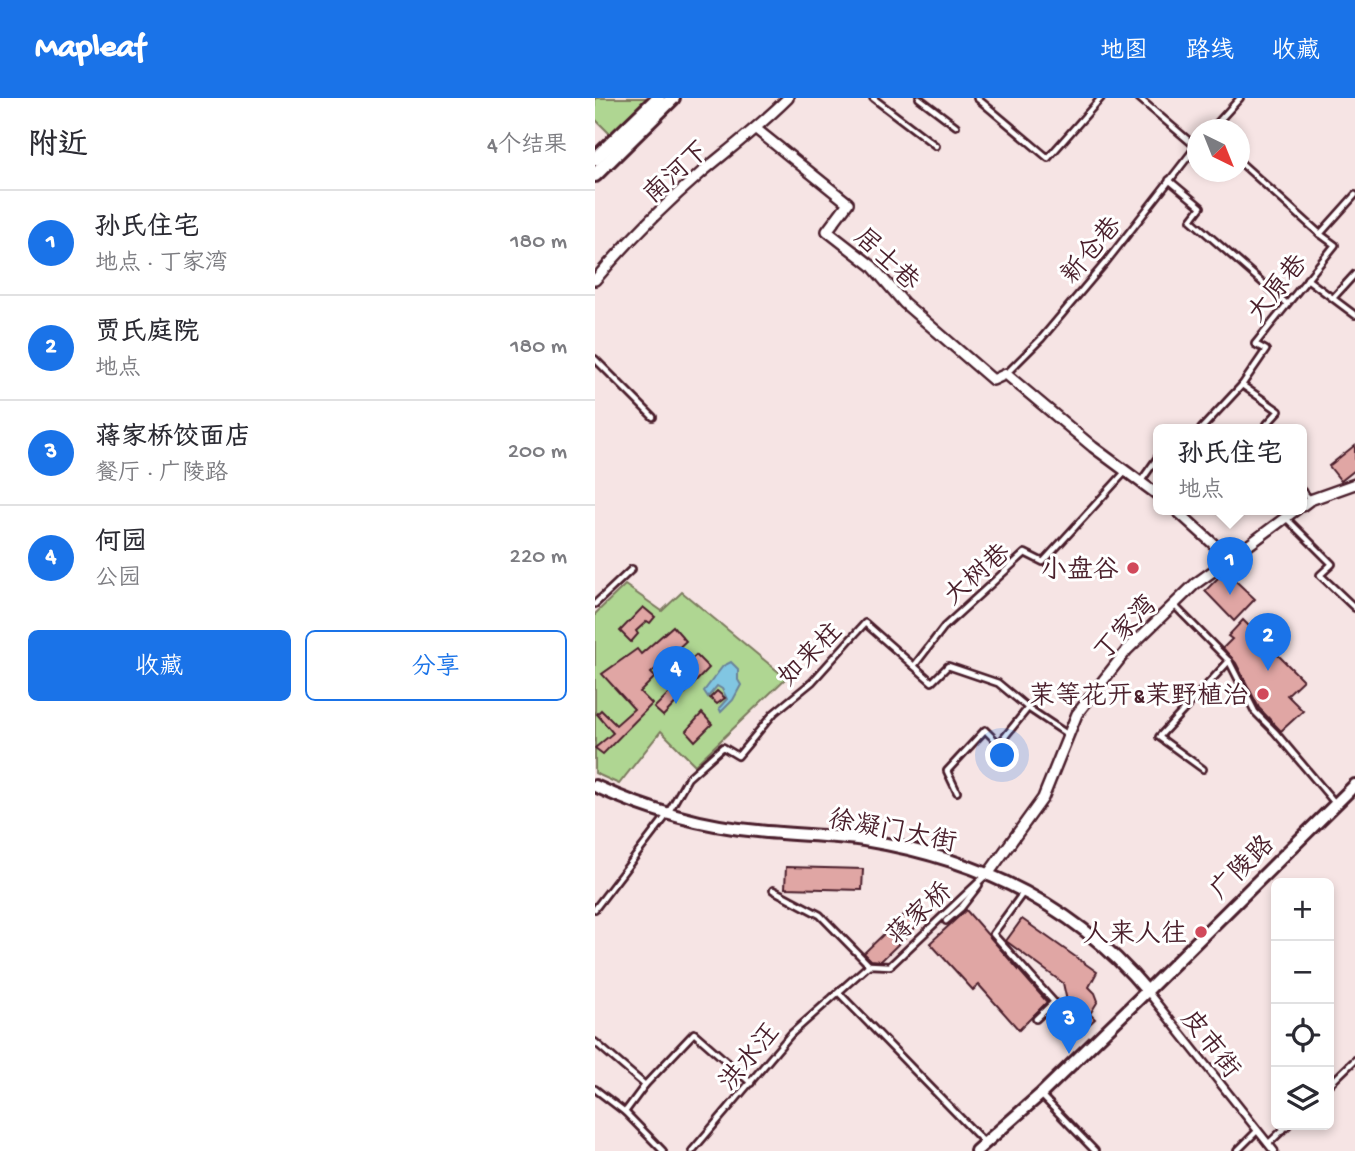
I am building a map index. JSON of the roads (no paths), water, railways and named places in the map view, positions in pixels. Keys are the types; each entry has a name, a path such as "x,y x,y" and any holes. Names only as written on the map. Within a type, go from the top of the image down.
{"main road":[{"path":"595,159 658,98"},
{"path":"595,175 673,98"}],"street":[{"name":"南河下","path":"595,280 700,174 756,129 788,98"},
{"name":"居士巷","path":"756,129 848,203 827,231 864,260 904,303 993,380 1006,374"},
{"path":"1006,374 1093,447 1153,491"},
{"path":"1307,502 1355,485"},
{"path":"1182,515 1230,559"},
{"name":"丁家湾","path":"988,874 1043,798 1077,714 1127,650 1195,584 1289,515"},
{"name":"广陵路","path":"976,1151 1041,1094 1147,992 1355,785"},
{"name":"徐凝门大街","path":"595,786 667,815 754,831 863,840 931,855 988,874 1049,905 1087,931 1118,957 1147,992"},
{"name":"皮市街","path":"1147,992 1274,1151"}],"lane":[{"path":"873,98 936,146"},
{"path":"919,98 956,125"},
{"path":"977,98 1048,158 1101,98"},
{"path":"1139,98 1187,138"},
{"path":"1221,119 1240,98"},
{"name":"新仓巷","path":"1006,374 1041,339 1187,157"},
{"path":"1250,171 1320,234 1355,195"},
{"path":"1169,180 1201,207 1191,220 1287,304"},
{"name":"大原巷","path":"1206,424 1243,385 1266,350 1255,344 1335,245 1320,234"},
{"path":"1333,298 1355,274"},
{"path":"1307,279 1355,315"},
{"path":"595,359 653,417"},
{"path":"1243,385 1279,411 1267,424"},
{"path":"1141,481 1153,464"},
{"name":"大树巷","path":"914,666 944,627 1025,553 1044,562 1126,471"},
{"path":"1307,497 1310,500"},
{"path":"1285,518 1332,564 1320,575 1355,608"},
{"path":"595,604 632,569"},
{"path":"1174,604 1229,661 1255,712 1336,804"},
{"name":"如来柱","path":"667,815 688,778 723,747 738,756 774,713 811,681 865,623 932,682 947,666 998,683 1028,708 1068,735"},
{"path":"1203,769 1159,737 1229,661"},
{"path":"957,792 947,771 985,730 999,744 1028,708"},
{"path":"595,909 667,815"},
{"path":"946,921 961,908 988,874"},
{"name":"蒋家桥","path":"839,993 869,965 890,966 988,874"},
{"path":"773,890 820,915 869,965"},
{"path":"1024,891 993,934 1054,1002 1036,1019"},
{"path":"839,993 986,1143"},
{"name":"洪水汪","path":"692,1151 791,1034 839,993"},
{"path":"625,1112 645,1085 694,1033 751,1083"},
{"path":"595,1042 645,1085"},
{"path":"1334,1080 1355,1060"},
{"path":"595,1089 625,1112 663,1151"},
{"path":"1041,1094 1095,1151"},
{"path":"1267,1144 1282,1130"},
{"path":"1237,1151 1257,1131"}],"water":[{"path":"731,662 738,669 741,685 733,700 721,712 719,708 727,699 722,689 717,686 708,697 704,691 723,666"}],"place":[{"name":"小盘谷","path":"1133,568"},
{"name":"孙氏住宅","path":"1230,595"},
{"name":"贾氏庭院","path":"1268,671"},
{"name":"茉等花开&茉野植治","path":"1263,694"},
{"name":"何园","path":"676,704"},
{"name":"人来人往","path":"1201,932"},
{"name":"蒋家桥饺面店","path":"1069,1054"}]}
